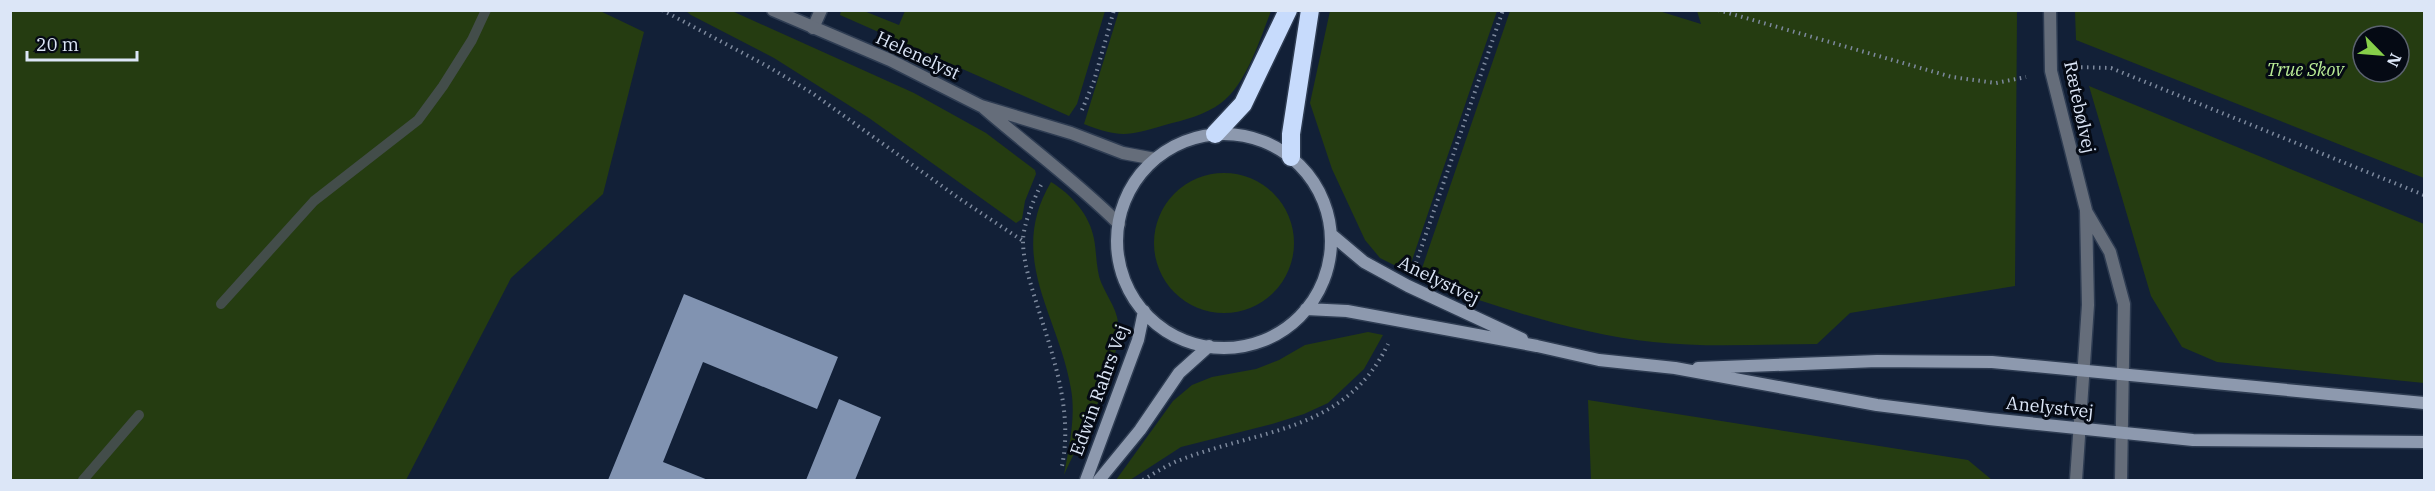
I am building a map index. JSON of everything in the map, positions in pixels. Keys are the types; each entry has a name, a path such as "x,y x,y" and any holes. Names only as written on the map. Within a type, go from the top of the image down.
{"highway":[{"path":"1215,134 1243,104 1288,10"},
{"path":"1291,157 1291,134 1310,10"}],"street":[{"name":"Helenelyst","path":"773,10 890,60 981,105 1071,133 1123,153 1155,159"},
{"path":"813,28 821,10"},
{"name":"Rætebølvej","path":"2050,10 2050,71 2086,210 2088,305 2076,480"},
{"name":"Helenelyst","path":"981,105 1093,198 1119,224"},
{"path":"1215,134 1242,135 1259,140 1291,157 1302,167 1320,192 1332,235 1326,274 1306,309 1294,322 1263,340 1228,348 1185,340 1163,328 1144,311 1133,296 1119,261 1119,224 1132,188 1155,159 1183,142 1215,134"},
{"name":"Rætebølvej","path":"2086,210 2110,252 2124,304 2121,480"},
{"name":"Anelystvej","path":"1332,235 1365,262 1408,286 1537,346"},
{"name":"Anelystvej","path":"1306,309 1347,311 1537,346 1599,360 1676,368 1877,405 2193,440 2424,442"},
{"name":"Edwin Rahrs Vej","path":"1086,480 1138,340 1144,311"},
{"name":"Edwin Rahrs Vej","path":"1099,480 1140,430 1179,373 1209,346"},
{"name":"Anelystvej","path":"1676,368 1876,361 1981,362 2424,403"}],"path":[{"path":"662,10 812,93 1023,241"},
{"path":"1071,133 1094,81 1114,10"},
{"path":"1408,286 1503,10"},
{"path":"1053,167 1034,197 1023,241 1030,281 1053,354 1064,400 1063,463 1060,472"},
{"path":"1143,480 1173,463 1223,445 1302,423 1341,402 1378,366 1397,322"}],"green space":[{"path":"598,10 644,32 603,194 511,278 406,480 11,480 11,11"},
{"path":"1119,10 1271,11 1245,73 1230,95 1221,103 1187,119 1124,134 1107,132 1084,124"},
{"path":"686,11 732,11 914,93 986,133 1035,170 1036,174 1025,201 1022,219 1016,223 869,118 774,58"},
{"path":"841,11 864,11 899,25 905,11 1105,11 1077,104 1069,116 840,15"},
{"path":"1330,11 1497,11 1408,272 1380,258 1365,240 1332,169 1310,103"},
{"path":"1510,11 1659,11 1701,24 1697,11 2017,11 2015,286 1850,313 1817,344 1714,345 1653,342 1597,333 1542,320 1433,285 1419,277"},
{"name":"True Skov","path":"2075,11 2424,11 2424,178 2076,40"},
{"path":"2089,86 2424,224 2424,383 2217,362 2182,347 2151,296"},
{"path":"1224,173 1251,179 1263,185 1273,194 1282,204 1288,216 1294,243 1288,270 1282,282 1273,292 1263,301 1251,307 1224,313 1197,307 1185,301 1175,292 1166,282 1160,270 1154,243 1160,216 1166,204 1175,194 1185,185 1197,179"},
{"path":"1051,182 1078,206 1092,230 1099,277 1117,317 1118,334 1115,353 1101,397 1064,475 1072,421 1071,389 1034,261 1033,236 1038,210"},
{"path":"1368,332 1383,335 1364,369 1328,403 1304,414 1272,424 1181,447 1130,480 1116,480 1173,401 1192,385 1212,377 1256,369 1279,360 1305,345"},
{"path":"1588,400 1968,460 1992,480 1591,480"}],"building":[{"path":"684,294 838,357 817,409 703,362 663,462 708,480 608,480"},
{"path":"839,399 881,417 855,480 806,480"}],"waterway":[{"path":"221,304 314,201 418,120 472,40 486,10"},
{"path":"83,480 139,415"}]}
